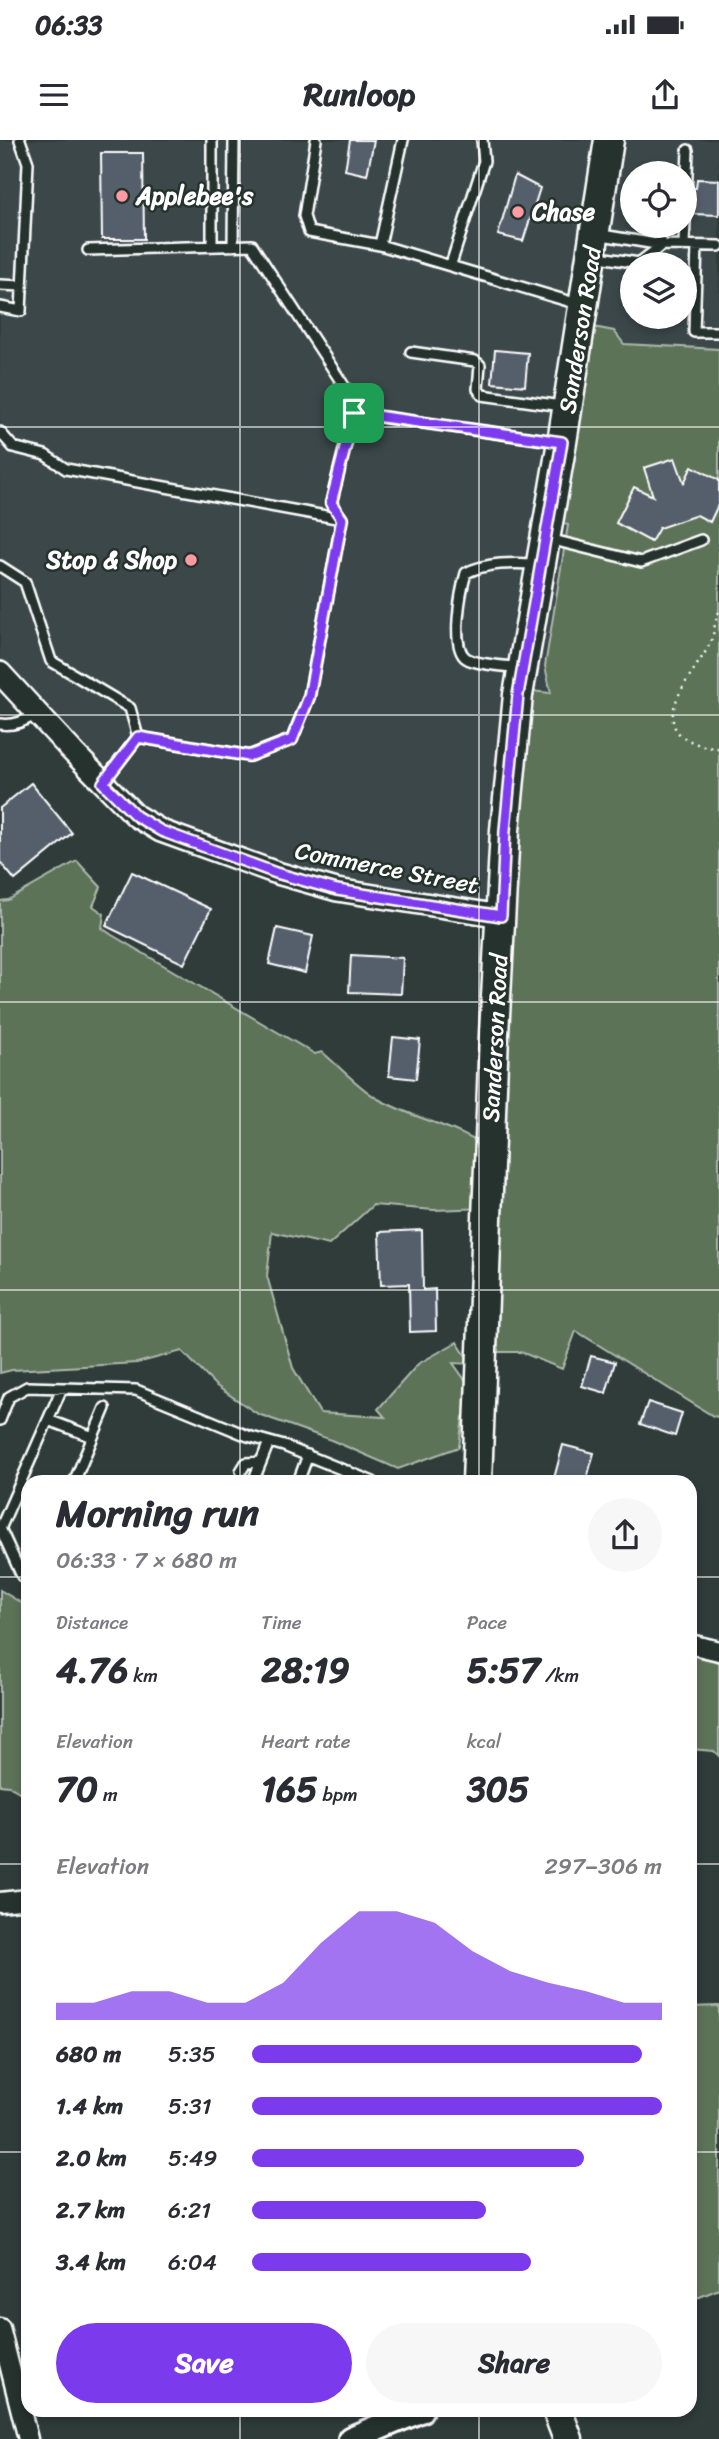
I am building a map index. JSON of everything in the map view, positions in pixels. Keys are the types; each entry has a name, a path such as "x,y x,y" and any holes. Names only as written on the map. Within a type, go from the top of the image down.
{"main road":[{"path":"588,140 603,180"},
{"name":"Sanderson Road","path":"477,1475 505,830 522,668 568,406 610,140"},
{"path":"351,2439 403,2417"},
{"path":"560,2417 568,2439"}],"street":[{"name":"Commerce Street","path":"0,673 136,816 161,831 276,873 337,890 501,916"},
{"path":"697,1646 719,1651"},
{"path":"0,1902 21,1900"},
{"path":"0,2328 21,2411"},
{"path":"22,2417 28,2439"}],"lane":[{"path":"0,307 21,311 28,163 20,140"},
{"path":"212,140 212,246"},
{"path":"233,246 234,140"},
{"path":"316,140 304,216 309,232 380,245 451,264 583,306"},
{"path":"380,245 403,140"},
{"path":"451,264 484,161 482,140"},
{"path":"684,245 688,149"},
{"path":"660,238 662,245"},
{"path":"88,250 252,245 346,389 354,413 331,503 342,519 309,697 292,740 249,756 138,737"},
{"path":"593,245 639,263 662,245"},
{"path":"593,245 719,246"},
{"path":"696,246 694,332 719,332"},
{"path":"0,285 22,286"},
{"path":"411,352 475,361 480,365 478,389 482,396 568,406"},
{"path":"354,413 562,442"},
{"path":"0,432 13,447 45,455 66,469 342,519"},
{"path":"522,668 468,660 459,650 457,639 466,573 476,568 509,563 542,551 641,562 701,540"},
{"path":"0,566 25,583 51,661 130,708 138,737"},
{"path":"0,724 11,726 37,714"},
{"path":"103,783 138,737"},
{"path":"0,1420 9,1397 27,1387 135,1390 248,1436 308,1455 357,1475"},
{"path":"24,1475 62,1388"},
{"path":"78,1475 105,1408"},
{"path":"48,1420 93,1437"},
{"path":"256,1475 269,1442"},
{"path":"301,1475 308,1455"},
{"path":"241,1471 246,1463 261,1462"},
{"path":"347,1475 348,1471"},
{"path":"21,1481 0,1529 21,1574"}],"path":[{"path":"719,612 711,642 674,704 672,721 676,731 689,741 719,748"}],"shaded area":[{"path":"0,140 719,140 719,349 623,344 581,527 657,710 521,690 501,910 390,896 162,831 0,670"}],"green space":[{"path":"583,325 614,331 624,344 719,349 719,1417 713,1416 576,1331 562,1369 521,1352 484,1352 486,1208 434,1210 373,1205 329,1245 272,1232 267,1276 293,1368 320,1413 385,1417 378,1409 418,1364 457,1342 471,1364 453,1363 480,1401 463,1417 459,1447 398,1469 331,1440 258,1414 215,1385 182,1351 137,1363 12,1370 0,1373 0,901 8,900 77,861 101,887 93,906 104,914 102,928 112,935 315,1054 322,1052 380,1100 463,1134 489,1149 521,690 551,693 545,666 568,525 549,520"},
{"path":"0,1590 21,1603 21,1793 9,1786 0,1785"},
{"path":"697,1644 719,1650 719,1756 714,1751 697,1750"},
{"path":"719,2006 719,2289 697,2298 697,2007"}],"building":[{"path":"350,140 374,140 367,175 345,170"},
{"name":"Applebee's","path":"101,153 143,153 144,239 102,239"},
{"name":"Chase","path":"515,175 540,188 523,241 498,235"},
{"path":"697,179 719,180 719,215 697,214"},
{"path":"495,350 528,353 525,386 492,383"},
{"path":"675,458 684,483 692,466 719,480 719,503 710,522 697,515 659,528 651,542 616,523 634,487 653,496 644,468"},
{"path":"31,783 72,833 15,880 0,862 0,808"},
{"path":"132,872 211,909 184,964 106,926"},
{"path":"277,928 313,936 305,973 269,964"},
{"path":"351,955 403,958 401,994 349,992"},
{"path":"393,1037 420,1040 416,1079 389,1076"},
{"path":"422,1230 423,1290 435,1289 436,1331 410,1332 409,1284 381,1285 379,1232"},
{"path":"591,1356 615,1362 606,1393 582,1386"},
{"path":"648,1402 682,1413 675,1436 640,1424"},
{"path":"563,1445 594,1453 588,1475 555,1475"}],"place":[{"name":"Applebee's","path":"122,196"},
{"name":"Chase","path":"518,212"},
{"name":"Stop & Shop","path":"191,560"}],"route":[{"path":"354,413 562,442 518,695 505,830 501,916 337,890 276,873 161,831 136,816 103,783 138,737 249,756 292,740 309,697 342,519 331,503 354,413"}]}
